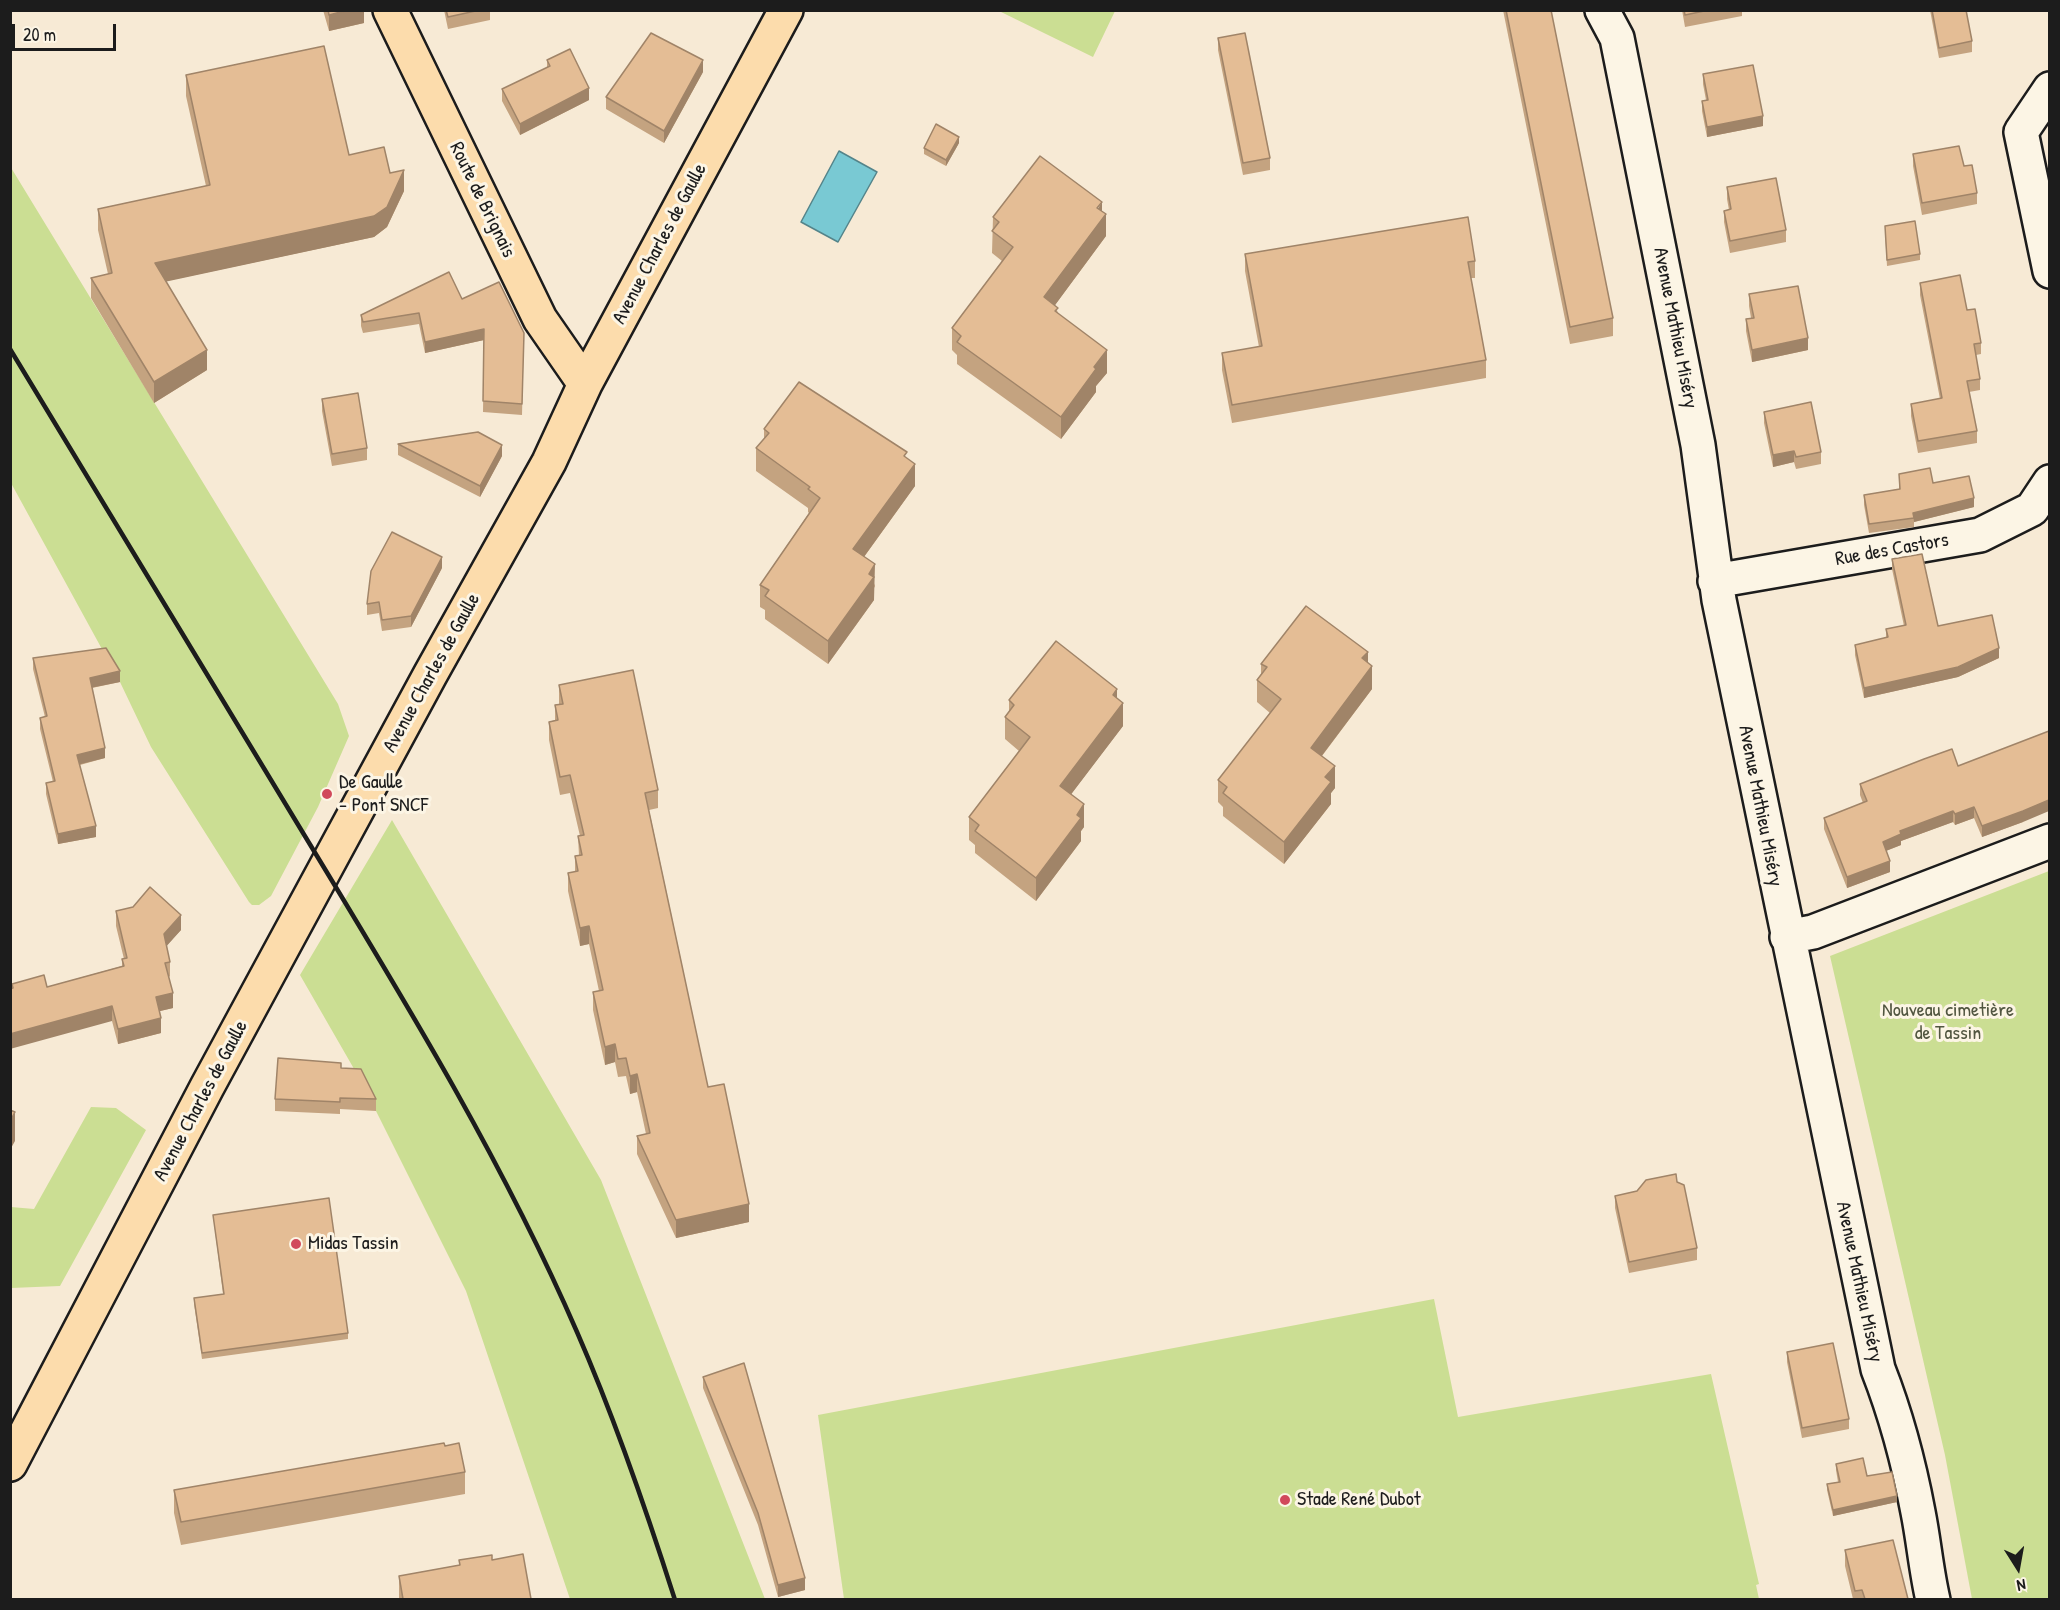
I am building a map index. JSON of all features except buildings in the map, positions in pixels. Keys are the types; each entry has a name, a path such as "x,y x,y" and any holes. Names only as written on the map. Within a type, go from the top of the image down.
{"main road":[{"name":"Route de Brignais","path":"390,10 540,319 585,384"},
{"name":"Avenue Charles de Gaulle","path":"10,1464 212,1077 419,694 549,462 585,384 786,10"}],"street":[{"name":"Avenue Mathieu Miséry","path":"1602,10 1617,38 1696,434 1715,581 1787,937 1878,1369 1894,1412 1918,1513 1923,1560 1933,1599"},
{"path":"2049,89 2020,132 2049,271"},
{"name":"Rue des Castors","path":"1715,581 1980,535 2032,509 2049,482"},
{"path":"1787,937 1813,932 2049,841"}],"green space":[{"path":"999,11 1115,11 1093,57"},
{"path":"10,166 338,704 349,736 318,807 271,896 259,905 252,905 249,902 151,747 120,682 11,483"},
{"path":"392,820 601,1180 765,1599 570,1599 466,1291 361,1081 300,975"},
{"name":"Nouveau cimetière de Tassin","path":"2049,871 2049,1599 1972,1599 1945,1455 1830,956"},
{"path":"91,1107 116,1108 146,1130 60,1286 11,1288 11,1207 34,1209"},
{"name":"Stade René Dubot","path":"1434,1299 1458,1417 1711,1374 1759,1584 1756,1585 1759,1599 844,1599 818,1415"}],"water":[{"path":"839,151 877,172 838,242 801,222"}],"railway":[{"path":"10,349 387,972 488,1149 549,1270 591,1365 629,1464 675,1600"}],"place":[{"name":"De Gaulle - Pont SNCF","path":"327,794"},
{"name":"Midas Tassin","path":"296,1244"},
{"name":"Stade René Dubot","path":"1285,1500"}]}
